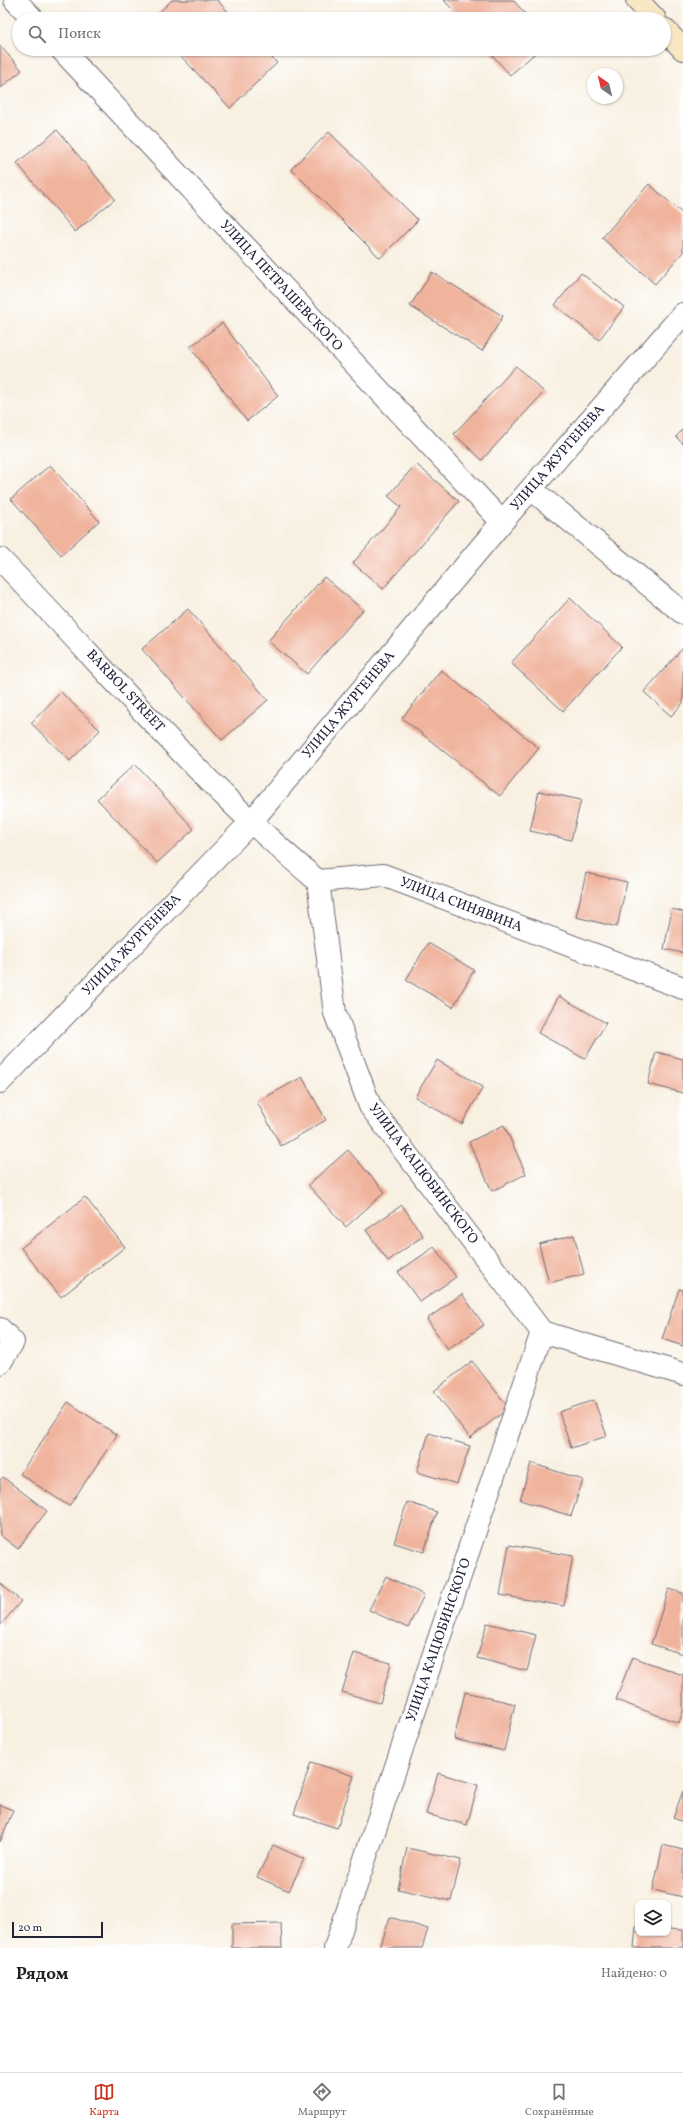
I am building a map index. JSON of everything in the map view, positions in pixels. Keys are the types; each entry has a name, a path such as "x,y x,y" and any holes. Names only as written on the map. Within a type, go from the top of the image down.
{"main road":[{"path":"637,0 648,12"},
{"path":"671,36 683,49"}],"street":[{"path":"15,0 26,12"},
{"name":"УЛИЦА ПЕТРАШЕВСКОГО","path":"68,56 502,522"},
{"name":"УЛИЦА ЖУРГЕНЕВА","path":"0,1082 251,822 502,522 683,314"},
{"path":"531,489 683,613"},
{"name":"BARBOL STREET","path":"0,559 226,799 251,822"},
{"path":"251,822 275,846 318,881"},
{"name":"УЛИЦА СИНЯВИНА","path":"318,881 383,875 683,988"},
{"name":"УЛИЦА КАЦЮБИНСКОГО","path":"318,881 335,1013 370,1106 542,1332 336,1948"},
{"path":"0,1329 13,1342 0,1363"},
{"path":"542,1332 683,1374"}],"building":[{"path":"172,0 217,0 228,12 159,12"},
{"path":"444,0 513,0 524,12 455,12"},
{"path":"0,46 22,70 1,88 0,87"},
{"path":"181,56 270,56 277,63 230,108"},
{"path":"493,56 532,56 510,75"},
{"path":"57,130 115,199 75,232 17,163"},
{"path":"329,132 418,220 380,258 291,169"},
{"path":"649,184 683,214 683,252 655,284 602,238"},
{"path":"432,272 503,316 482,351 410,306"},
{"path":"581,273 624,307 599,340 555,305"},
{"path":"222,323 278,396 247,421 190,347"},
{"path":"516,366 544,392 482,460 454,434"},
{"path":"683,429 683,444 676,437"},
{"path":"416,464 459,501 383,589 353,563 401,507 388,496"},
{"path":"50,465 99,521 61,555 11,499"},
{"path":"324,577 363,610 307,674 268,641"},
{"path":"570,598 622,647 563,711 511,663"},
{"path":"188,609 268,700 222,740 142,649"},
{"path":"683,648 683,703 671,716 644,692"},
{"path":"441,670 539,748 500,796 402,718"},
{"path":"61,692 100,730 70,761 31,723"},
{"path":"135,764 194,829 157,863 97,799"},
{"path":"539,791 581,800 571,840 530,831"},
{"path":"586,873 627,882 617,927 576,917"},
{"path":"672,909 683,912 683,953 664,949"},
{"path":"428,943 474,970 453,1007 406,980"},
{"path":"559,996 606,1023 585,1059 538,1033"},
{"path":"656,1052 683,1059 683,1093 648,1084"},
{"path":"437,1060 483,1087 462,1124 415,1097"},
{"path":"302,1077 326,1120 281,1146 257,1102"},
{"path":"504,1125 526,1174 492,1191 469,1142"},
{"path":"348,1150 385,1192 346,1227 308,1185"},
{"path":"85,1197 125,1247 61,1297 21,1248"},
{"path":"402,1205 423,1236 388,1261 366,1230"},
{"path":"574,1235 584,1274 549,1283 539,1244"},
{"path":"434,1247 456,1277 420,1302 398,1272"},
{"path":"679,1289 683,1290 683,1346 662,1339"},
{"path":"462,1294 484,1325 448,1350 427,1319"},
{"path":"472,1361 509,1408 470,1438 434,1391"},
{"path":"594,1400 607,1436 571,1448 559,1412"},
{"path":"68,1402 117,1435 69,1506 20,1474"},
{"path":"429,1433 470,1446 457,1484 417,1472"},
{"path":"531,1463 583,1480 571,1516 520,1500"},
{"path":"3,1477 47,1511 18,1549 0,1535 0,1480"},
{"path":"407,1502 437,1512 424,1552 394,1543"},
{"path":"509,1545 573,1556 564,1606 500,1595"},
{"path":"386,1576 424,1595 408,1628 369,1610"},
{"path":"0,1583 21,1601 0,1626"},
{"path":"669,1589 683,1593 683,1654 651,1644"},
{"path":"487,1623 536,1635 527,1671 477,1658"},
{"path":"354,1653 391,1663 380,1703 342,1692"},
{"path":"632,1657 683,1675 683,1711 679,1723 616,1700"},
{"path":"465,1692 515,1704 504,1751 454,1739"},
{"path":"311,1762 354,1776 337,1828 294,1814"},
{"path":"438,1773 478,1785 467,1825 426,1814"},
{"path":"683,1791 683,1822 673,1818"},
{"path":"0,1805 13,1810 0,1842"},
{"path":"273,1845 304,1859 289,1891 257,1877"},
{"path":"663,1845 683,1850 683,1897 653,1890"},
{"path":"407,1848 461,1860 451,1901 398,1889"},
{"path":"390,1917 428,1929 422,1948 380,1948"},
{"path":"281,1923 282,1948 232,1948 232,1924"},
{"path":"671,1929 683,1930 683,1948 634,1948 635,1936 671,1936"}]}
